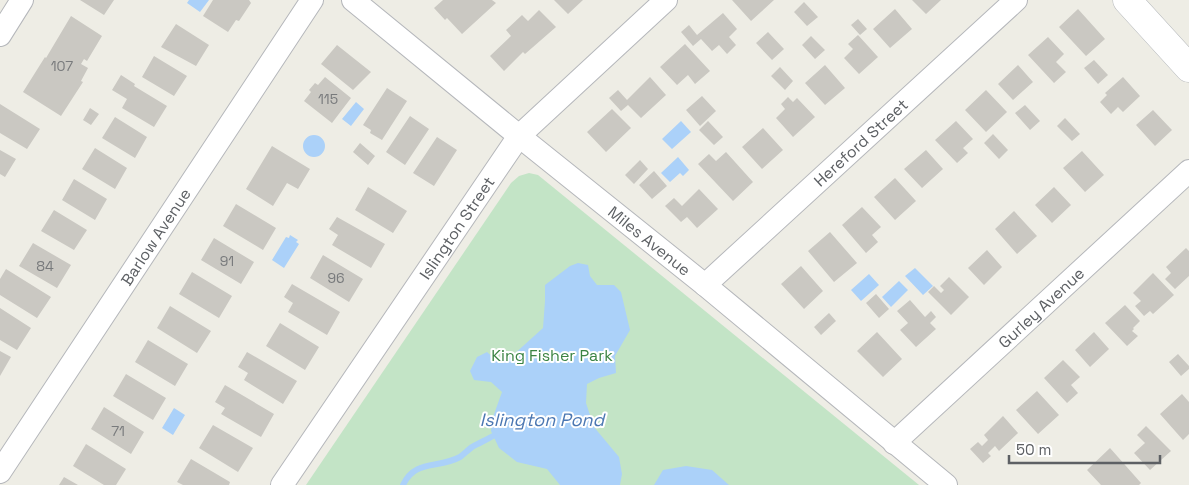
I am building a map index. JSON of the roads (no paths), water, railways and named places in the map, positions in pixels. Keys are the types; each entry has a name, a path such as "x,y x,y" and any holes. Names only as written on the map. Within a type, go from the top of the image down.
{"street":[{"path":"0,35 22,0"},
{"name":"Barlow Avenue","path":"0,472 312,0"},
{"name":"Miles Avenue","path":"353,0 705,285 946,485"},
{"name":"Islington Street","path":"282,485 519,136 666,0"},
{"name":"Hereford Street","path":"705,285 1016,0"},
{"path":"1127,0 1189,68"},
{"name":"Gurley Avenue","path":"894,443 1189,171"}],"water":[{"path":"189,0 209,0 200,12 187,3"},
{"path":"356,102 364,109 351,126 342,119"},
{"path":"681,121 691,132 672,149 662,139"},
{"path":"314,135 322,138 325,146 322,154 314,157 306,154 303,146 306,138"},
{"path":"678,157 689,170 683,176 680,173 670,182 661,173"},
{"path":"290,235 298,240 296,242 299,244 284,268 272,260 286,237 289,238"},
{"name":"Islington Pond","path":"578,263 588,265 590,276 597,285 614,285 621,292 630,330 615,356 616,373 587,384 586,403 594,427 619,457 622,474 620,485 560,485 547,469 517,462 499,448 491,431 493,417 502,392 491,382 474,380 470,371 477,357 487,352 497,361 512,356 543,328 545,285 570,266"},
{"path":"915,268 933,286 923,295 905,276"},
{"path":"869,274 879,285 861,301 851,290"},
{"path":"899,281 908,290 891,307 882,297"},
{"path":"174,408 185,415 173,435 162,428"},
{"path":"686,466 712,470 729,485 654,485 663,470"}],"waterway":[{"path":"403,485 414,471 452,461 472,447 493,436"}],"park label":[{"name":"King Fisher Park","path":"552,355"}]}
